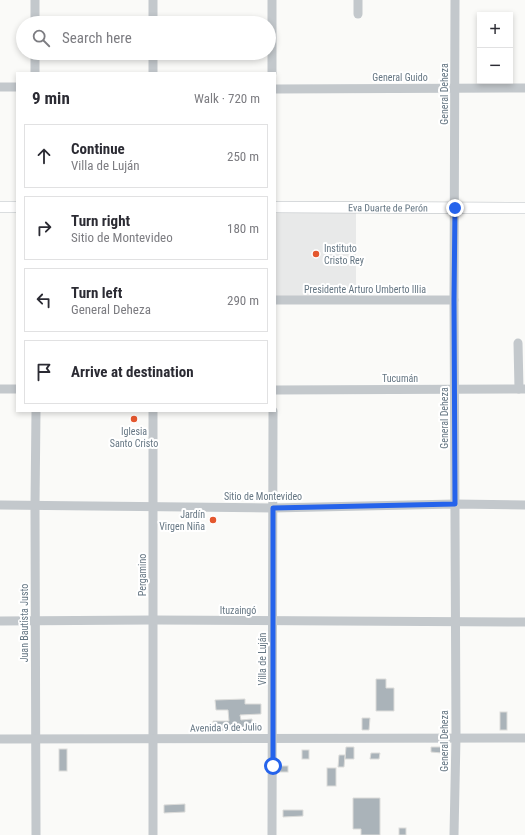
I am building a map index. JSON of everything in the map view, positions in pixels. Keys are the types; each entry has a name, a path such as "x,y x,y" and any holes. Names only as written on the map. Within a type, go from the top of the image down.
{"main road":[{"path":"0,207 16,207"},
{"name":"Eva Duarte de Perón","path":"276,207 525,208"}],"street":[{"path":"35,0 35,16"},
{"path":"153,0 153,16"},
{"path":"272,0 272,16"},
{"path":"358,0 358,14"},
{"name":"General Deheza","path":"454,835 456,738 454,300 455,0"},
{"path":"35,60 35,72"},
{"path":"153,60 153,72"},
{"path":"272,60 272,72"},
{"path":"0,87 16,87"},
{"name":"General Guido","path":"276,89 525,88"},
{"name":"Presidente Arturo Umberto Illia","path":"276,300 454,300"},
{"path":"518,343 522,389"},
{"path":"0,389 16,389"},
{"name":"Tucumán","path":"276,390 522,389"},
{"name":"Juan Bautista Justo","path":"36,412 36,835"},
{"name":"Pergamino","path":"153,412 153,835"},
{"name":"Villa de Luján","path":"272,835 273,412"},
{"name":"Sitio de Montevideo","path":"0,505 273,508 455,504 525,505"},
{"name":"Ituzaingó","path":"0,621 273,620 525,622"},
{"name":"Avenida 9 de Julio","path":"0,739 273,737 525,738"}],"shaded area":[{"name":"Instituto Cristo Rey","path":"356,212 356,297 276,296 276,213"}],"building":[{"path":"376,679 386,679 386,688 394,688 394,711 376,711"},
{"path":"245,699 245,704 261,704 261,714 240,715 241,720 252,719 252,730 213,731 213,721 229,721 228,710 216,710 215,700"},
{"path":"500,712 507,712 507,730 500,730"},
{"path":"362,718 370,718 369,730 362,730"},
{"path":"346,747 354,747 354,759 345,759"},
{"path":"431,747 440,747 442,749 442,753 431,752"},
{"path":"59,749 67,749 67,771 59,771"},
{"path":"302,750 309,750 309,759 302,759"},
{"path":"371,753 380,753 379,759 370,759"},
{"path":"339,755 345,755 344,767 338,767"},
{"path":"279,766 288,766 288,772 279,772"},
{"path":"327,768 336,768 336,786 327,786"},
{"path":"353,798 380,798 380,835 361,835 361,829 353,829"},
{"path":"185,804 185,812 164,813 164,805"},
{"path":"283,810 303,810 303,816 283,817"},
{"path":"399,828 406,828 406,835 399,835"}],"place":[{"name":"Instituto Cristo Rey","path":"316,254"},
{"name":"Iglesia Santo Cristo","path":"134,419"},
{"name":"Jardín Virgen Niña","path":"213,520"}],"route":[{"path":"273,766 273,508 455,504 455,208"}]}
